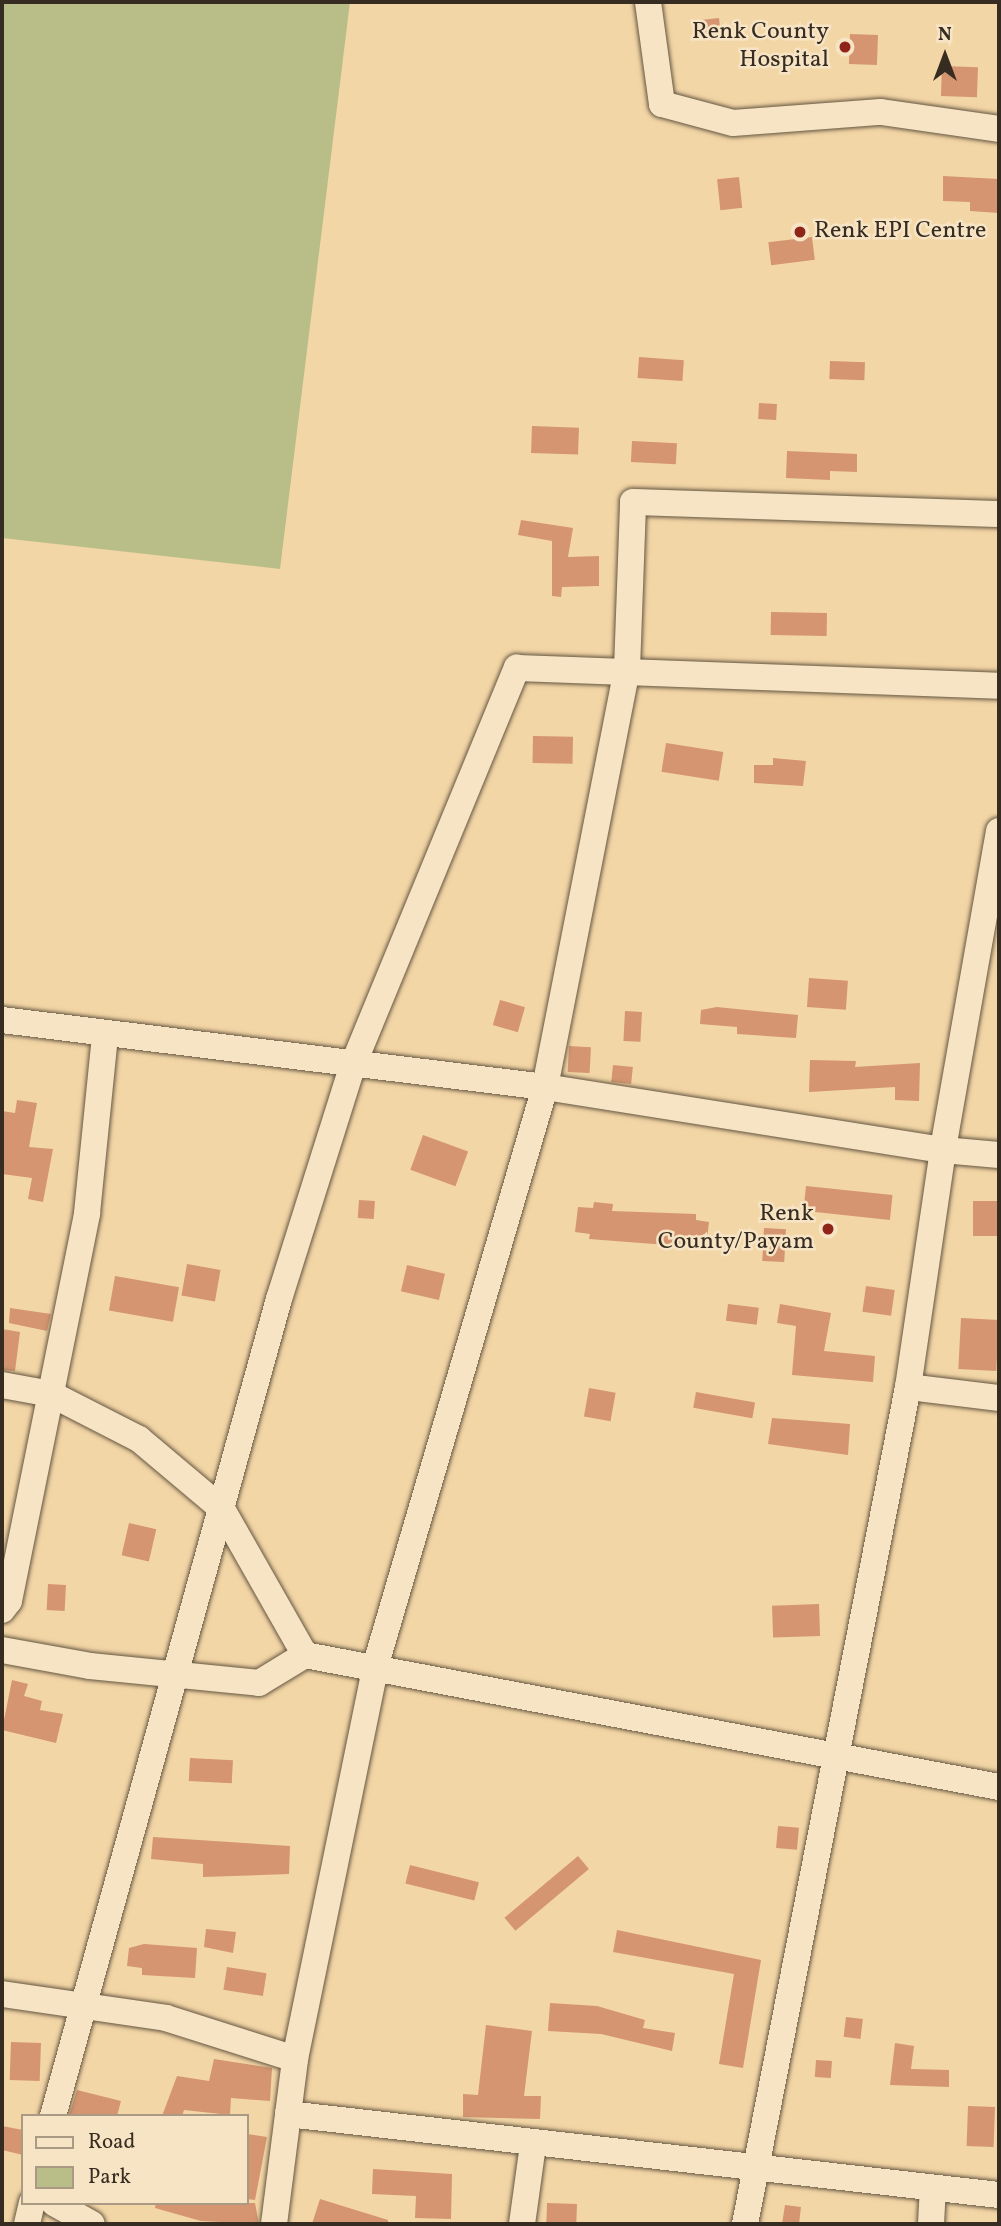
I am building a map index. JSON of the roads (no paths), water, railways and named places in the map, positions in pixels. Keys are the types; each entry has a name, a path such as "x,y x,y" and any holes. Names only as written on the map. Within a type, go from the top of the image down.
{"street":[{"path":"648,2 662,104 733,123 881,112 999,130"},
{"path":"274,2224 295,2059 376,1664 545,1087 627,669 633,502 999,514"},
{"path":"53,2114 79,2005 353,1065 517,668 627,669 999,686"},
{"path":"745,2224 908,1387 943,1150 999,831"},
{"path":"2,1020 105,1036 545,1087 943,1150 999,1155"},
{"path":"2,1611 88,1213 105,1036"},
{"path":"2,1385 51,1394 139,1438 222,1509 305,1655"},
{"path":"908,1387 999,1398"},
{"path":"2,1650 90,1666 177,1671 259,1683 305,1655 376,1664 999,1787"},
{"path":"2,1994 166,2018 295,2059"},
{"path":"288,2114 757,2172 999,2195"},
{"path":"522,2224 533,2145"},
{"path":"931,2224 933,2189"},
{"path":"27,2224 32,2205"},
{"path":"58,2205 92,2224"}],"place":[{"name":"Renk County Hospital","path":"845,47"},
{"name":"Renk EPI Centre","path":"800,232"},
{"name":"Renk County/Payam","path":"828,1229"}]}
